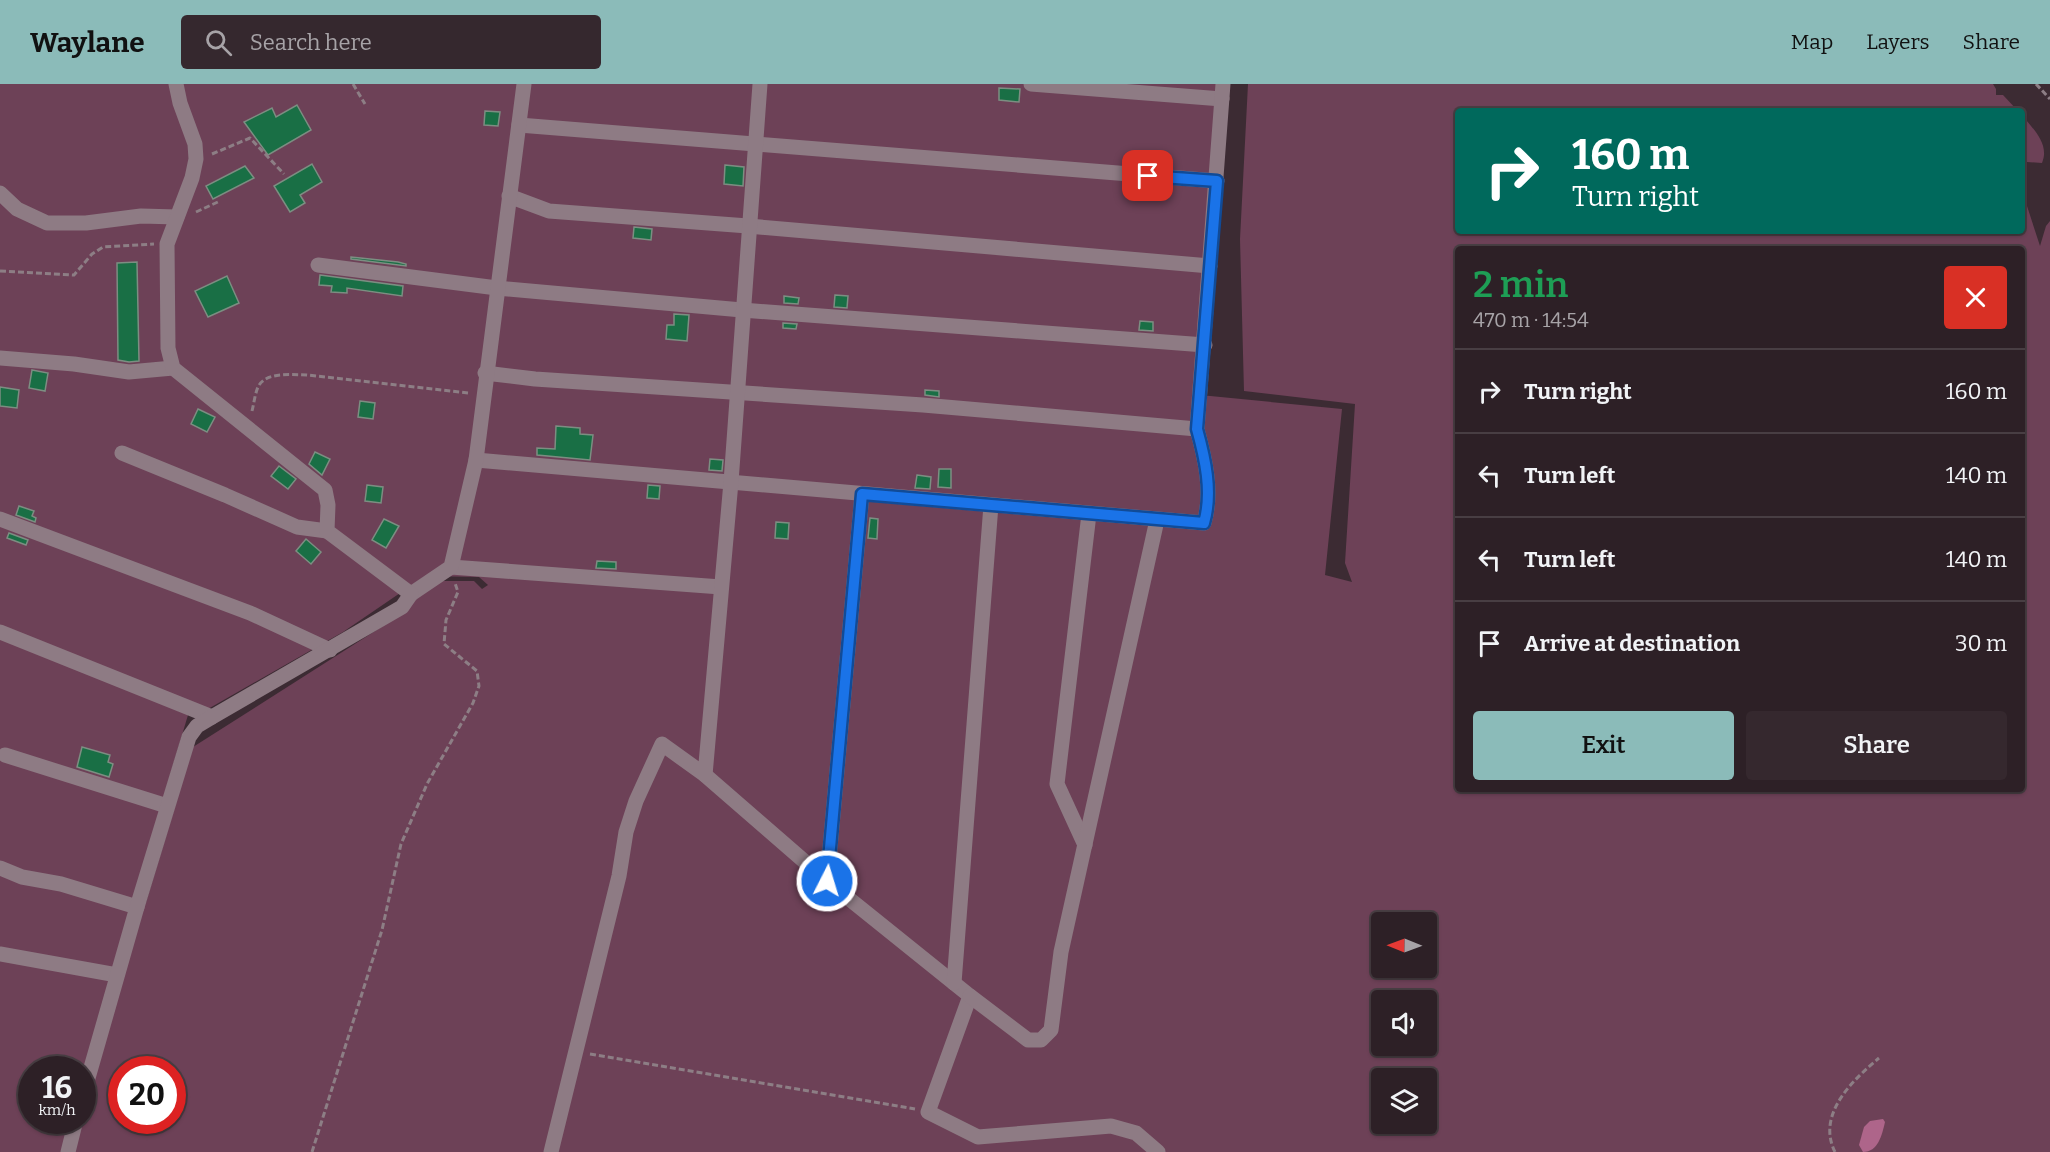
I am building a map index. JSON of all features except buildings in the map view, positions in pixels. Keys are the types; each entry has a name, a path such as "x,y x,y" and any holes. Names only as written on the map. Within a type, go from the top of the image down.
{"street":[{"path":"176,84 180,103 195,144 196,159 192,178 167,244 168,348 173,368 325,490 328,505 327,531"},
{"path":"451,567 476,460 485,372 524,84"},
{"path":"705,776 760,84"},
{"path":"476,460 1204,523 1208,479 1197,429 1223,92 1031,84"},
{"path":"519,125 1217,181"},
{"path":"0,193 18,209 47,224 86,223 141,216 177,217"},
{"path":"509,196 549,211 1210,266"},
{"path":"318,265 497,288 742,310 1205,345"},
{"path":"0,358 74,364 129,372 173,368"},
{"path":"485,372 535,379 923,405 1197,429"},
{"path":"122,453 297,527 327,531 411,594"},
{"path":"827,881 862,494"},
{"path":"954,983 991,505"},
{"path":"1085,845 1057,784 1089,514"},
{"path":"0,519 250,613 330,650"},
{"path":"551,1152 619,876 626,832 636,801 662,744 705,776 827,881 1028,1040 1041,1040 1051,1030 1062,952 1157,520"},
{"path":"94,1056 167,807 189,737 197,726 402,607 411,594 451,567 721,587"},
{"path":"0,632 212,717"},
{"path":"5,755 167,807"},
{"path":"0,868 22,877 61,884 137,907"},
{"path":"0,954 117,975"},
{"path":"970,996 928,1112 978,1137 1111,1126 1136,1133 1158,1152"},
{"path":"68,1152 72,1134"}],"path":[{"path":"353,84 365,104"},
{"path":"2036,84 2050,99"},
{"path":"196,159 250,138 284,174"},
{"path":"177,217 200,211 220,201"},
{"path":"0,271 74,275 92,254 103,246 167,244"},
{"path":"247,427 258,387 270,377 284,375 307,375 483,394"},
{"path":"312,1152 382,930 400,844 427,784 473,703 479,686 477,671 444,644 446,620 458,592 451,567"},
{"path":"577,1053 696,1071 928,1112"},
{"path":"1835,1152 1832,1146 1831,1122 1837,1103 1854,1079 1879,1058"}],"shaded area":[{"path":"0,84 1222,84 1200,395 1342,409 1325,575 1352,582 1345,563 1355,404 1244,391 1240,239 1248,84 1993,84 1996,95 2003,95 2015,108 1455,108 1455,234 2025,234 2025,205 2040,246 2046,226 2050,221 2050,1152 0,1152","holes":["425,576 479,577 488,585 482,589 474,581 442,581 418,593 383,626 193,747 146,902 133,899 188,715 208,709 343,632"]},
{"path":"2025,119 2039,137 2044,149 2042,163 2027,162 2025,165"},
{"path":"1883,1119 1885,1122 1879,1142 1872,1149 1863,1152 1859,1145 1864,1127 1870,1121"}],"route":[{"path":"827,881 862,494 1204,523 1208,479 1197,429 1217,181 1148,176"}]}
